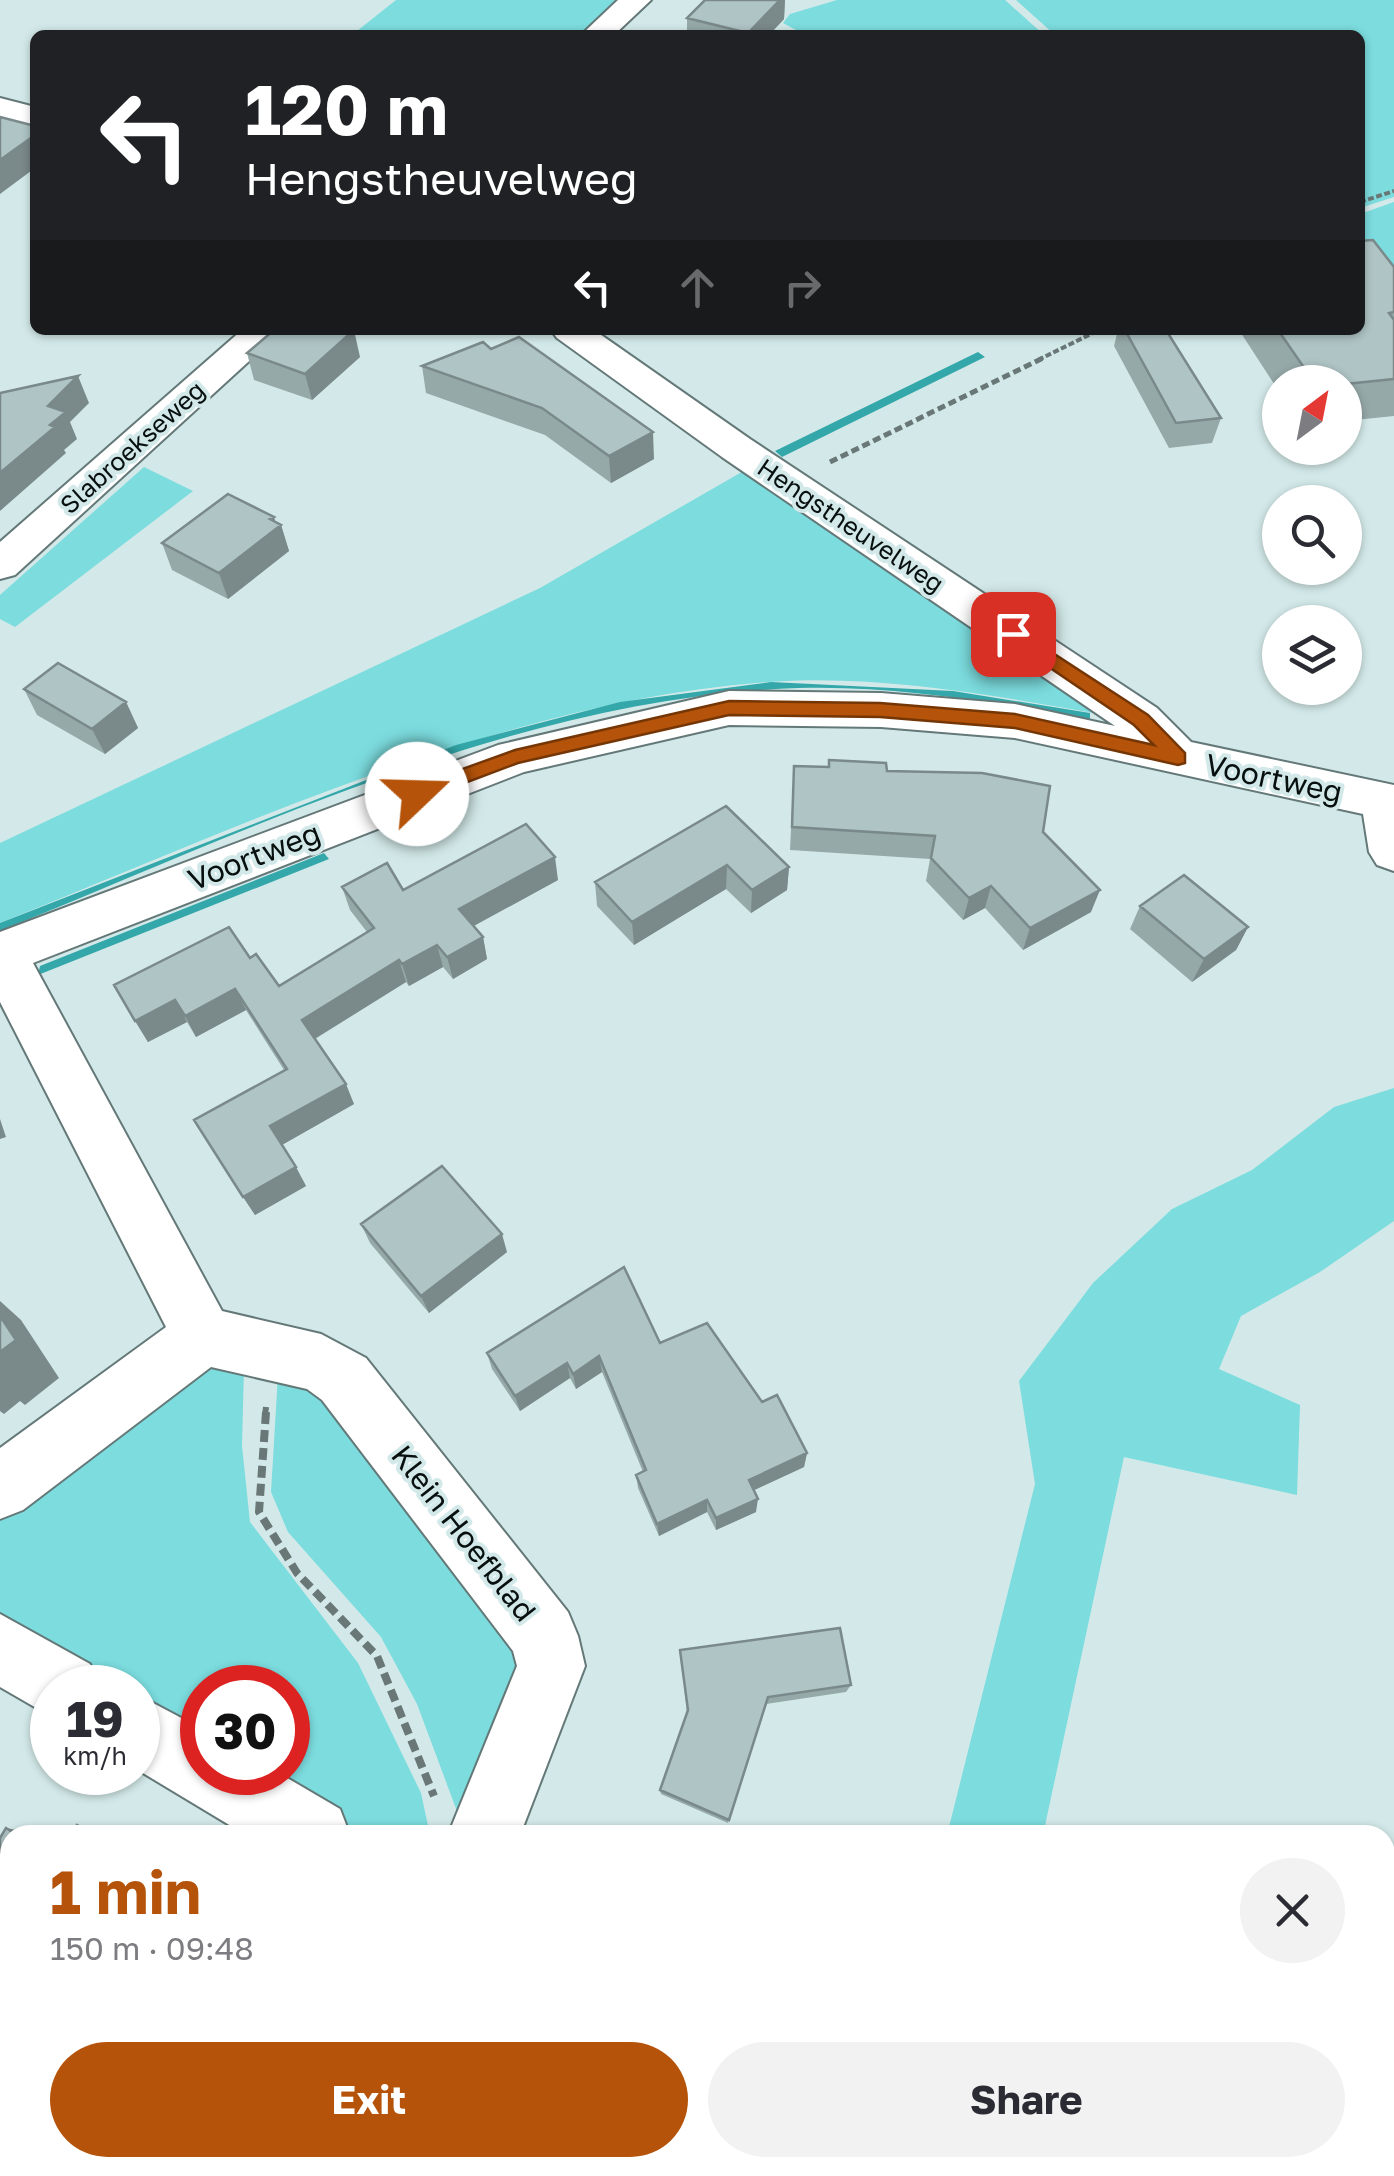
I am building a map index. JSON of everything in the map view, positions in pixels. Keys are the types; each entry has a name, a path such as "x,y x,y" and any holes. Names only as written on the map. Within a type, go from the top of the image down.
{"street":[{"path":"602,30 636,0"},
{"path":"0,108 30,116"},
{"name":"Slabroekseweg","path":"0,565 258,335"},
{"name":"Hengstheuvelweg","path":"577,335 1141,720 1178,758"},
{"name":"Voortweg","path":"1,954 515,757 729,708 880,710 1015,721 1389,802"},
{"path":"1389,802 1394,852"},
{"path":"0,1486 203,1336 1,954"},
{"name":"Klein Hoefblad","path":"203,1336 321,1363 344,1379 544,1636 551,1666 462,1825"},
{"path":"0,1648 30,1666"},
{"path":"247,1795 297,1825"}],"path":[{"path":"1365,200 1394,191"},
{"path":"788,482 1089,335"},
{"path":"270,1351 259,1512 297,1573 378,1656 462,1825"}],"shaded area":[{"path":"396,0 625,0 591,30 358,30"},
{"path":"837,0 1005,0 1038,30 796,30 783,23 790,14"},
{"path":"1016,0 1394,0 1394,197 1365,206 1365,30 1049,30"},
{"path":"1394,202 1394,320 1365,282 1365,212"},
{"path":"978,352 985,357 782,457 775,451"},
{"path":"144,467 193,491 15,627 0,619 0,595"},
{"path":"747,469 1105,715 937,688 852,681 768,682 669,694 571,714 376,773 0,923 0,843 540,588"},
{"path":"771,682 953,691 1090,713 1090,719 945,696 834,688 694,697 591,716 490,742 291,811 0,931 0,923 456,745 620,702"},
{"path":"324,853 329,859 38,975 40,966"},
{"path":"1394,1088 1394,1221 1320,1272 1241,1316 1219,1369 1300,1405 1297,1495 1124,1457 1045,1825 950,1825 1035,1484 1019,1381 1093,1283 1172,1209 1252,1170 1334,1107"},
{"path":"244,1367 242,1446 250,1522 358,1663 421,1793 428,1825 348,1825 298,1795 310,1795 310,1665 180,1665 180,1725 160,1712 160,1665 81,1665 0,1617 0,1504 196,1370"},
{"path":"278,1375 322,1388 522,1662 466,1825 462,1825 417,1704 381,1637 288,1532 271,1492"}],"building":[{"path":"705,0 780,0 751,30 687,18"},
{"path":"0,117 30,125 30,139 0,160"},
{"path":"1373,240 1394,267 1394,312 1389,313 1394,320 1394,379 1362,382 1362,365 1302,365 1281,335 1365,335 1365,241"},
{"path":"268,335 348,335 305,374 247,353"},
{"path":"1128,335 1169,335 1221,418 1176,423"},
{"path":"519,337 653,432 609,456 542,408 422,366 483,342 491,349"},
{"path":"78,376 48,406 66,412 50,425 55,427 0,473 0,393"},
{"path":"228,494 274,517 270,519 281,525 219,573 162,543"},
{"path":"58,663 126,702 92,729 24,689"},
{"path":"829,760 886,763 887,771 982,773 1050,786 1043,832 1100,890 1030,928 991,886 969,898 931,858 935,836 792,827 794,766 829,767"},
{"path":"726,806 789,867 752,890 727,865 632,922 595,882"},
{"path":"526,824 555,857 459,909 483,937 447,957 437,945 402,964 399,960 302,1020 346,1084 270,1126 296,1167 243,1197 194,1120 287,1069 235,989 185,1016 175,1000 135,1021 114,985 229,927 250,958 256,954 279,986 374,928 342,887 387,863 403,890"},
{"path":"1184,875 1248,927 1204,959 1140,906"},
{"path":"442,1166 502,1234 421,1296 361,1224"},
{"path":"624,1267 660,1343 707,1323 762,1402 777,1395 807,1453 749,1480 758,1499 716,1518 707,1500 657,1524 636,1475 646,1470 599,1356 573,1374 567,1363 515,1396 487,1353"},
{"path":"0,1316 16,1340 0,1352"},
{"path":"840,1628 851,1685 768,1697 729,1820 660,1790 688,1710 680,1650"}],"route":[{"path":"417,794 515,757 729,708 880,710 1015,721 1178,758 1141,720 1013,634"}]}
